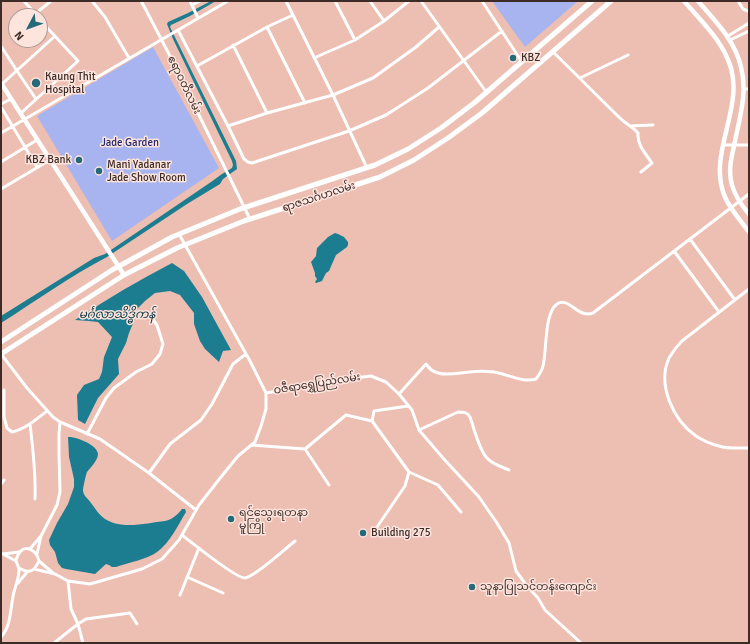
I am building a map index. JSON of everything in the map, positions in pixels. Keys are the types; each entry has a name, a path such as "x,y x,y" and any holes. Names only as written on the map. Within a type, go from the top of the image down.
{"main road":[{"name":"ရာဇသင်္ဂဟလမ်း","path":"1,342 119,266 172,237 245,208 367,168 402,152 441,128 474,103 592,1"},
{"name":"ရာဇသင်္ဂဟလမ်း","path":"1,354 124,275 186,244 250,219 380,177 414,160 448,138 482,113 611,1"}],"street":[{"path":"44,8 51,1"},
{"path":"92,1 105,17 130,58"},
{"name":"ဧရာဝတီလမ်း","path":"141,1 245,208"},
{"path":"190,1 198,18"},
{"path":"192,5 200,1"},
{"path":"1,133 228,1"},
{"path":"286,1 333,95 367,168"},
{"path":"335,1 355,40"},
{"path":"370,1 384,21"},
{"path":"314,58 355,40 384,21 409,1"},
{"path":"421,1 486,93"},
{"path":"482,1 522,62"},
{"path":"684,1 719,42 726,54 731,68 733,88 732,100 720,161 719,176 725,198 749,232"},
{"path":"698,1 729,38 736,50 741,65 746,89 731,162 730,175 735,193 749,214"},
{"path":"738,1 743,9 749,10"},
{"path":"197,66 233,45 293,15"},
{"path":"729,38 749,23"},
{"path":"267,27 305,103"},
{"path":"228,126 267,113 333,95 373,78 416,47 439,27"},
{"path":"21,113 78,61 48,29"},
{"path":"178,30 244,159 252,163 350,131 386,115 422,92 502,31"},
{"path":"729,38 749,31"},
{"path":"55,36 2,83 124,275"},
{"path":"233,45 267,113"},
{"path":"1,46 36,99"},
{"path":"553,52 623,121 638,133 637,137 639,144 652,162 641,172"},
{"path":"580,78 628,55"},
{"path":"11,99 1,106 37,167"},
{"path":"630,126 653,125"},
{"path":"1,162 37,140"},
{"path":"723,145 749,146"},
{"path":"1,189 50,160"},
{"path":"399,394 426,364 436,373 443,374 481,371 494,372 528,381 536,379 543,367 546,337 550,318 553,309 557,304 567,302 583,314 589,315 593,313 749,194"},
{"path":"245,208 250,219"},
{"name":"ဝဇီရာရွှေပြည်လမ်း","path":"179,234 186,244 266,393 371,376 386,382 399,394 412,410 419,430 479,497 497,523 509,543 516,571 527,586 538,598 545,610 581,643"},
{"path":"690,239 735,300"},
{"path":"674,251 720,312"},
{"path":"749,289 675,348 669,359 666,371 665,386 668,399 676,414 686,427 696,436 718,446 728,448 749,448"},
{"path":"87,434 106,398 114,388 136,372 152,364 160,354 163,344 157,325 148,313"},
{"path":"1,354 27,388 53,417 60,422 100,440 149,473 196,510"},
{"path":"149,473 170,444 201,420 212,404 233,364 246,354"},
{"path":"4,390 4,417 7,428 12,432 30,424 47,411"},
{"path":"17,584 28,571 34,569 54,574 68,581 90,584 142,569 162,559 179,540 199,504 229,466 238,456 255,442 266,409 266,393"},
{"path":"372,421 374,411 408,406"},
{"path":"419,430 458,412 468,413 480,447 487,458 509,470"},
{"path":"251,446 305,449 346,415 372,421 409,472 438,484 461,512"},
{"path":"2,553 20,552 30,549 41,536 57,505 60,492 60,422"},
{"path":"30,424 36,481 36,499"},
{"path":"305,449 330,485"},
{"path":"375,530 405,486 409,472"},
{"path":"1,484 4,480"},
{"path":"182,535 218,563 241,578 246,578 255,574 295,541"},
{"path":"41,536 37,554 39,561 54,574"},
{"path":"180,595 199,548"},
{"path":"30,549 37,554"},
{"path":"16,561 20,552"},
{"path":"1,637 4,634 9,620 19,568 16,561 2,553"},
{"path":"34,569 39,561"},
{"path":"19,568 28,571"},
{"path":"187,577 223,593"},
{"path":"68,581 72,609 83,643"},
{"path":"54,643 86,619 130,613 137,624"}],"green space":[{"path":"492,1 578,1 525,47"},
{"name":"Jade Garden","path":"153,47 219,168 112,241 37,116"}],"water":[{"path":"211,1 216,1 171,25 170,27 236,161 237,169 223,179 220,184 107,257 66,280 1,323 1,316 94,258 105,254 232,168 232,161 167,24 168,22"},
{"path":"335,233 344,237 348,242 348,245 336,255 329,271 326,273 322,281 316,283 315,282 317,279 311,262 316,256 317,248 328,237"},
{"name":"မင်္ဂလာသိဒ္ဓိကန်","path":"172,263 184,271 202,297 231,350 223,351 219,362 205,349 200,341 194,324 194,313 180,295 170,291 155,293 136,310 134,321 126,343 118,359 119,374 98,398 85,424 78,420 77,395 84,385 99,379 102,372 104,357 112,337 98,322 75,320 123,290"},
{"path":"68,437 86,442 97,451 97,459 87,472 83,492 101,516 105,519 119,524 143,524 168,520 182,509 185,509 186,512 173,534 162,548 143,559 116,567 106,564 95,574 62,568 58,563 55,552 50,545 49,540 68,504 74,487 74,479 69,457"}],"place":[{"name":"KBZ","path":"513,58"},
{"name":"Kaung Thit Hospital","path":"36,83"},
{"name":"KBZ Bank","path":"79,160"},
{"name":"Mani Yadanar Jade Show Room","path":"99,171"},
{"name":"ရင်သွေးရတနာ မူကြို","path":"231,519"},
{"name":"Building 275","path":"363,533"},
{"name":"သူနာပြုသင်တန်းကျောင်း","path":"472,587"}]}
